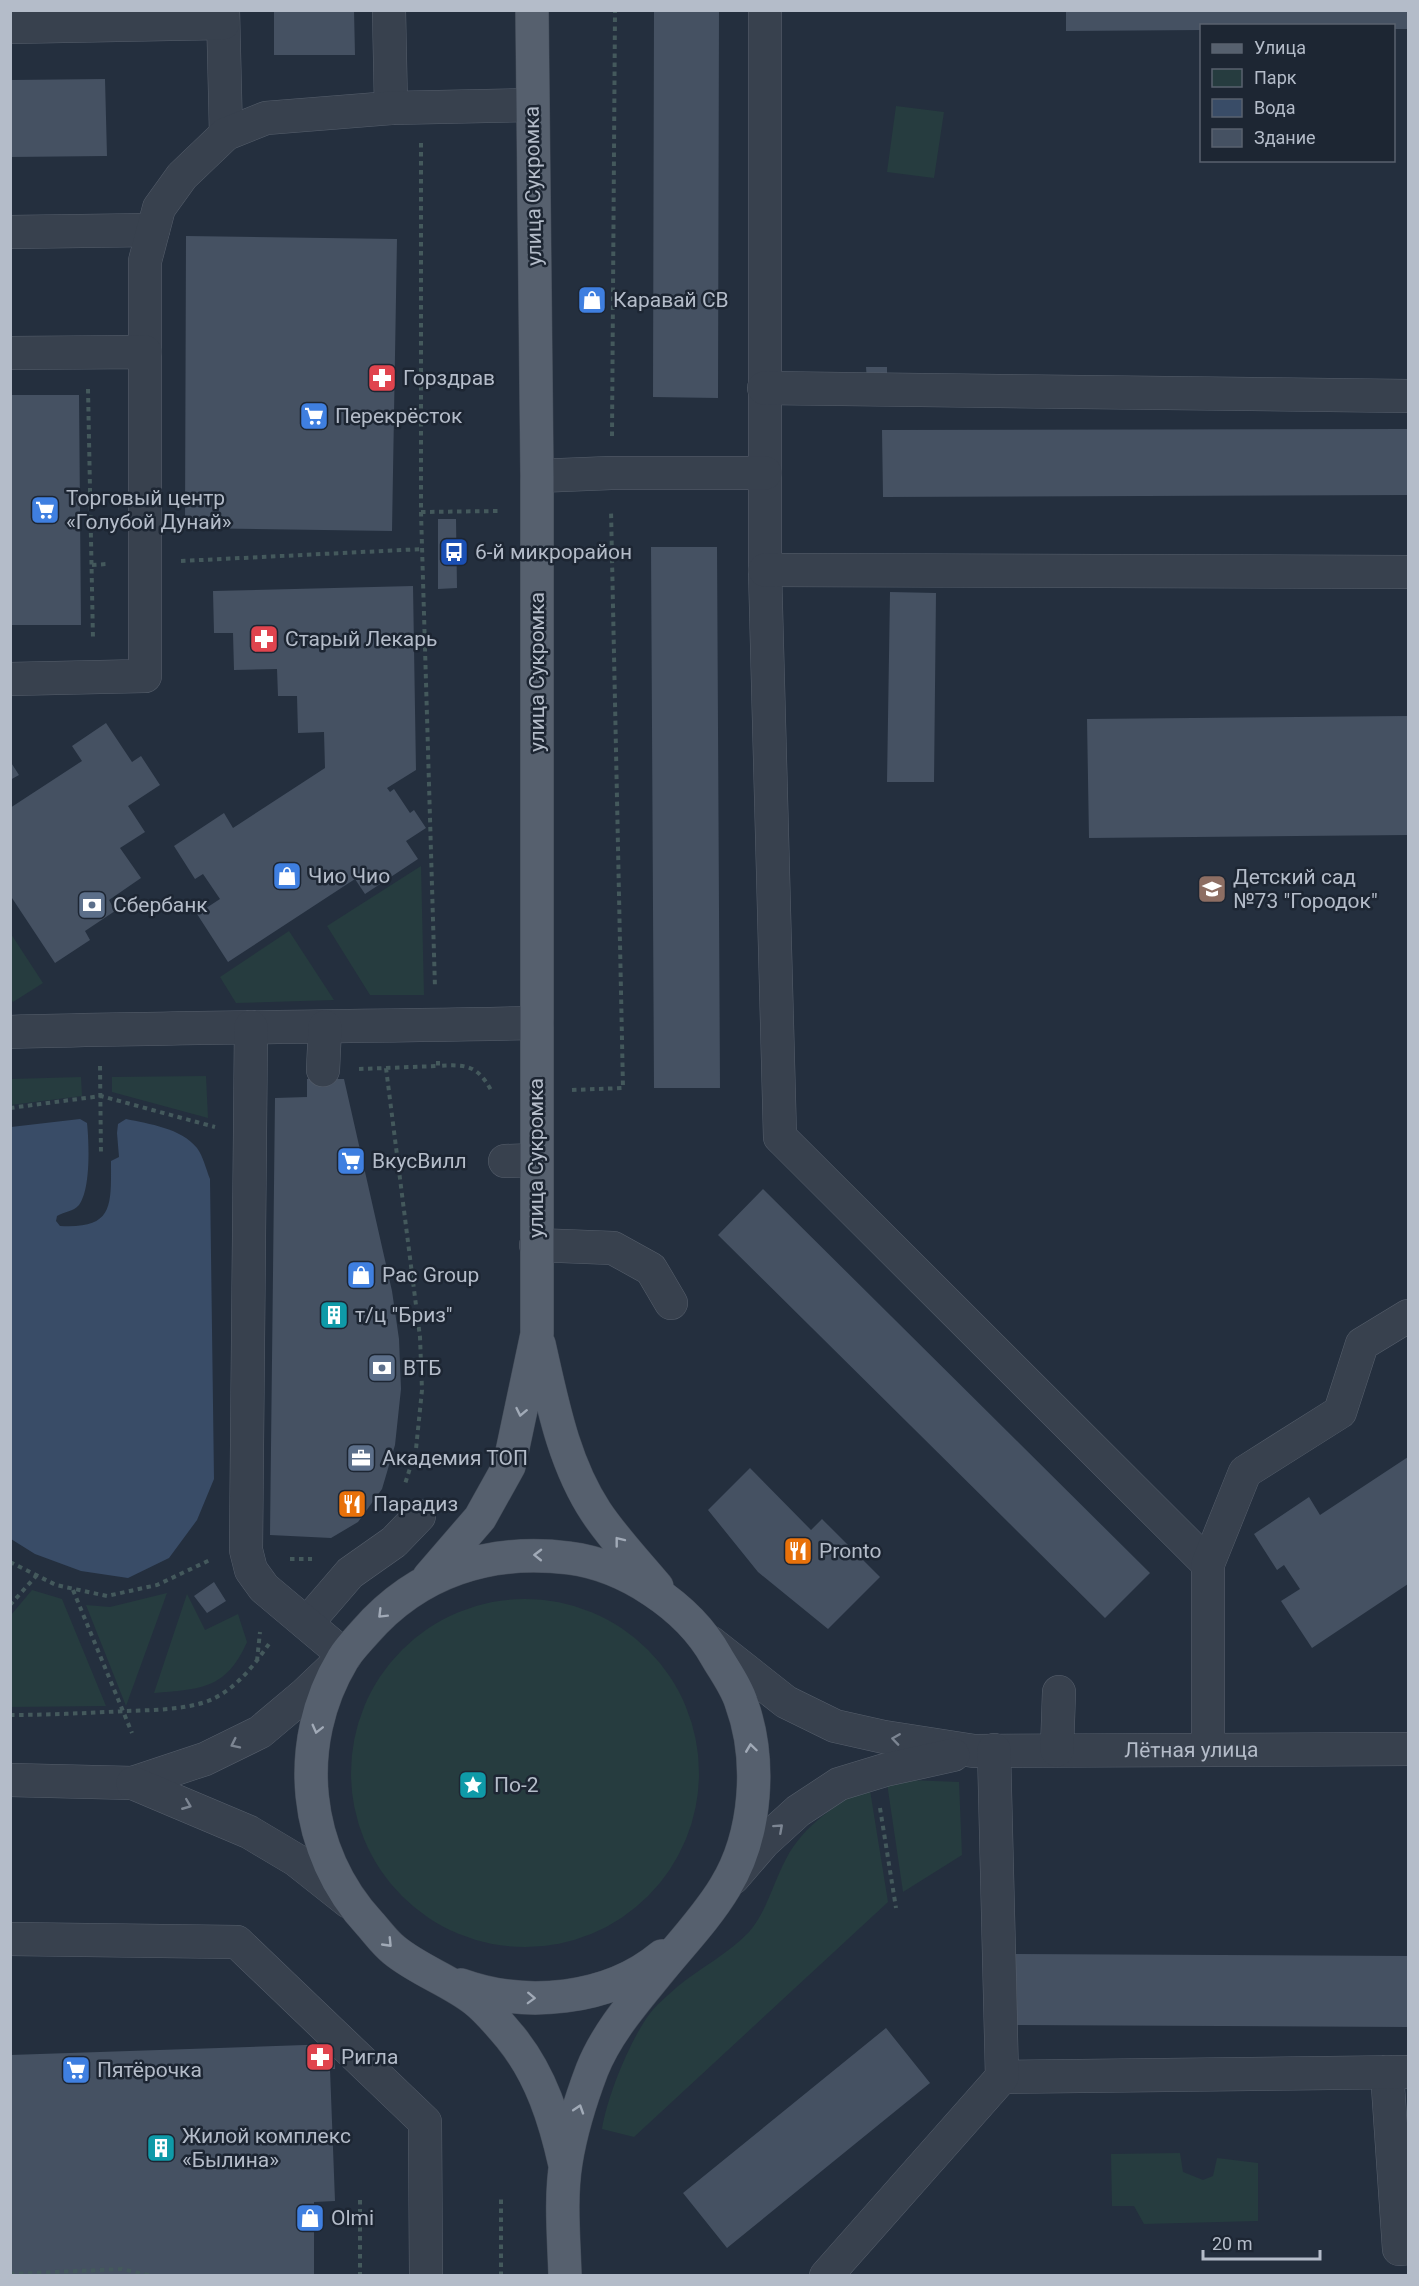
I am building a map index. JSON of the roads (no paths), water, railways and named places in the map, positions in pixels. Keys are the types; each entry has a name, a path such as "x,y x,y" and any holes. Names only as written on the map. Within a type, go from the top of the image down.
{"main road":[{"name":"улица Сукромка","path":"532,10 537,476 537,1023 521,1160 536,1245 537,1334 555,1413 570,1463 596,1512 670,1602"},
{"name":"улица Сукромка","path":"426,1581 480,1518 509,1466 537,1334"},
{"path":"565,2165 555,2122 539,2083 513,2041 476,2000 393,1950 349,1902 321,1847 310,1795 312,1749 325,1694 345,1656 384,1610 426,1581 485,1559 538,1554 582,1559 632,1578 670,1602 708,1641 741,1700 753,1750 752,1805 742,1849 726,1886 616,2024 593,2067 575,2122 565,2165 565,2276"},
{"path":"434,1976 484,1993 534,1999 581,1993 617,1982 655,1962 693,1930"}],"street":[{"path":"389,10 406,108"},
{"path":"765,10 765,570 780,1137 1208,1564"},
{"path":"10,27 223,17 226,134"},
{"path":"10,679 145,676 145,261 159,208 182,176 226,134 266,118 406,108 532,105"},
{"path":"10,232 153,230"},
{"path":"10,353 146,352"},
{"path":"764,388 1408,396"},
{"path":"537,476 611,473 765,473"},
{"path":"765,570 1408,572"},
{"path":"10,1032 537,1023"},
{"path":"10,1780 133,1783 205,1759 260,1732 345,1656 264,1588 251,1569 246,1550 251,1027"},
{"path":"323,1070 325,1027"},
{"path":"536,1245 613,1248 651,1269 671,1303"},
{"path":"1208,1749 1208,1564 1245,1472 1340,1412 1362,1344 1408,1316"},
{"path":"307,1623 350,1573 394,1542 411,1503"},
{"path":"708,1641 786,1702 836,1726 884,1737 984,1750"},
{"path":"1057,1750 1059,1692"},
{"name":"Лётная улица","path":"984,1750 1408,1749"},
{"path":"726,1886 764,1842 798,1811 839,1784 885,1770 984,1750"},
{"path":"826,2276 1002,2078 984,1750"},
{"path":"133,1783 249,1832 296,1860 349,1902"},
{"path":"10,1939 237,1942 425,2122 426,2276"},
{"path":"1002,2078 1398,2072 1399,2249 1408,2248"}],"water":[{"path":"80,1119 87,1123 88,1131 86,1188 79,1205 57,1216 56,1221 60,1226 91,1223 100,1219 106,1212 111,1191 111,1161 119,1157 118,1124 126,1119 174,1131 190,1141 201,1155 210,1179 214,1479 197,1520 169,1558 128,1578 81,1571 35,1554 11,1539 11,1127"}],"place":[{"name":"Каравай СВ","path":"592,300"},
{"name":"Горздрав","path":"382,378"},
{"name":"Перекрёсток","path":"314,416"},
{"name":"Торговый центр «Голубой Дунай»","path":"45,510"},
{"name":"6-й микрорайон","path":"454,552"},
{"name":"Старый Лекарь","path":"264,639"},
{"name":"Чио Чио","path":"287,876"},
{"name":"Детский сад №73 \"Городок\"","path":"1212,889"},
{"name":"Сбербанк","path":"92,905"},
{"name":"ВкусВилл","path":"351,1161"},
{"name":"Pac Group","path":"361,1275"},
{"name":"т/ц \"Бриз\"","path":"334,1315"},
{"name":"ВТБ","path":"382,1368"},
{"name":"Академия ТОП","path":"361,1458"},
{"name":"Парадиз","path":"352,1504"},
{"name":"Pronto","path":"798,1551"},
{"name":"По-2","path":"473,1785"},
{"name":"Ригла","path":"320,2057"},
{"name":"Пятёрочка","path":"76,2070"},
{"name":"Жилой комплекс «Былина»","path":"161,2148"},
{"name":"Olmi","path":"310,2218"}]}
